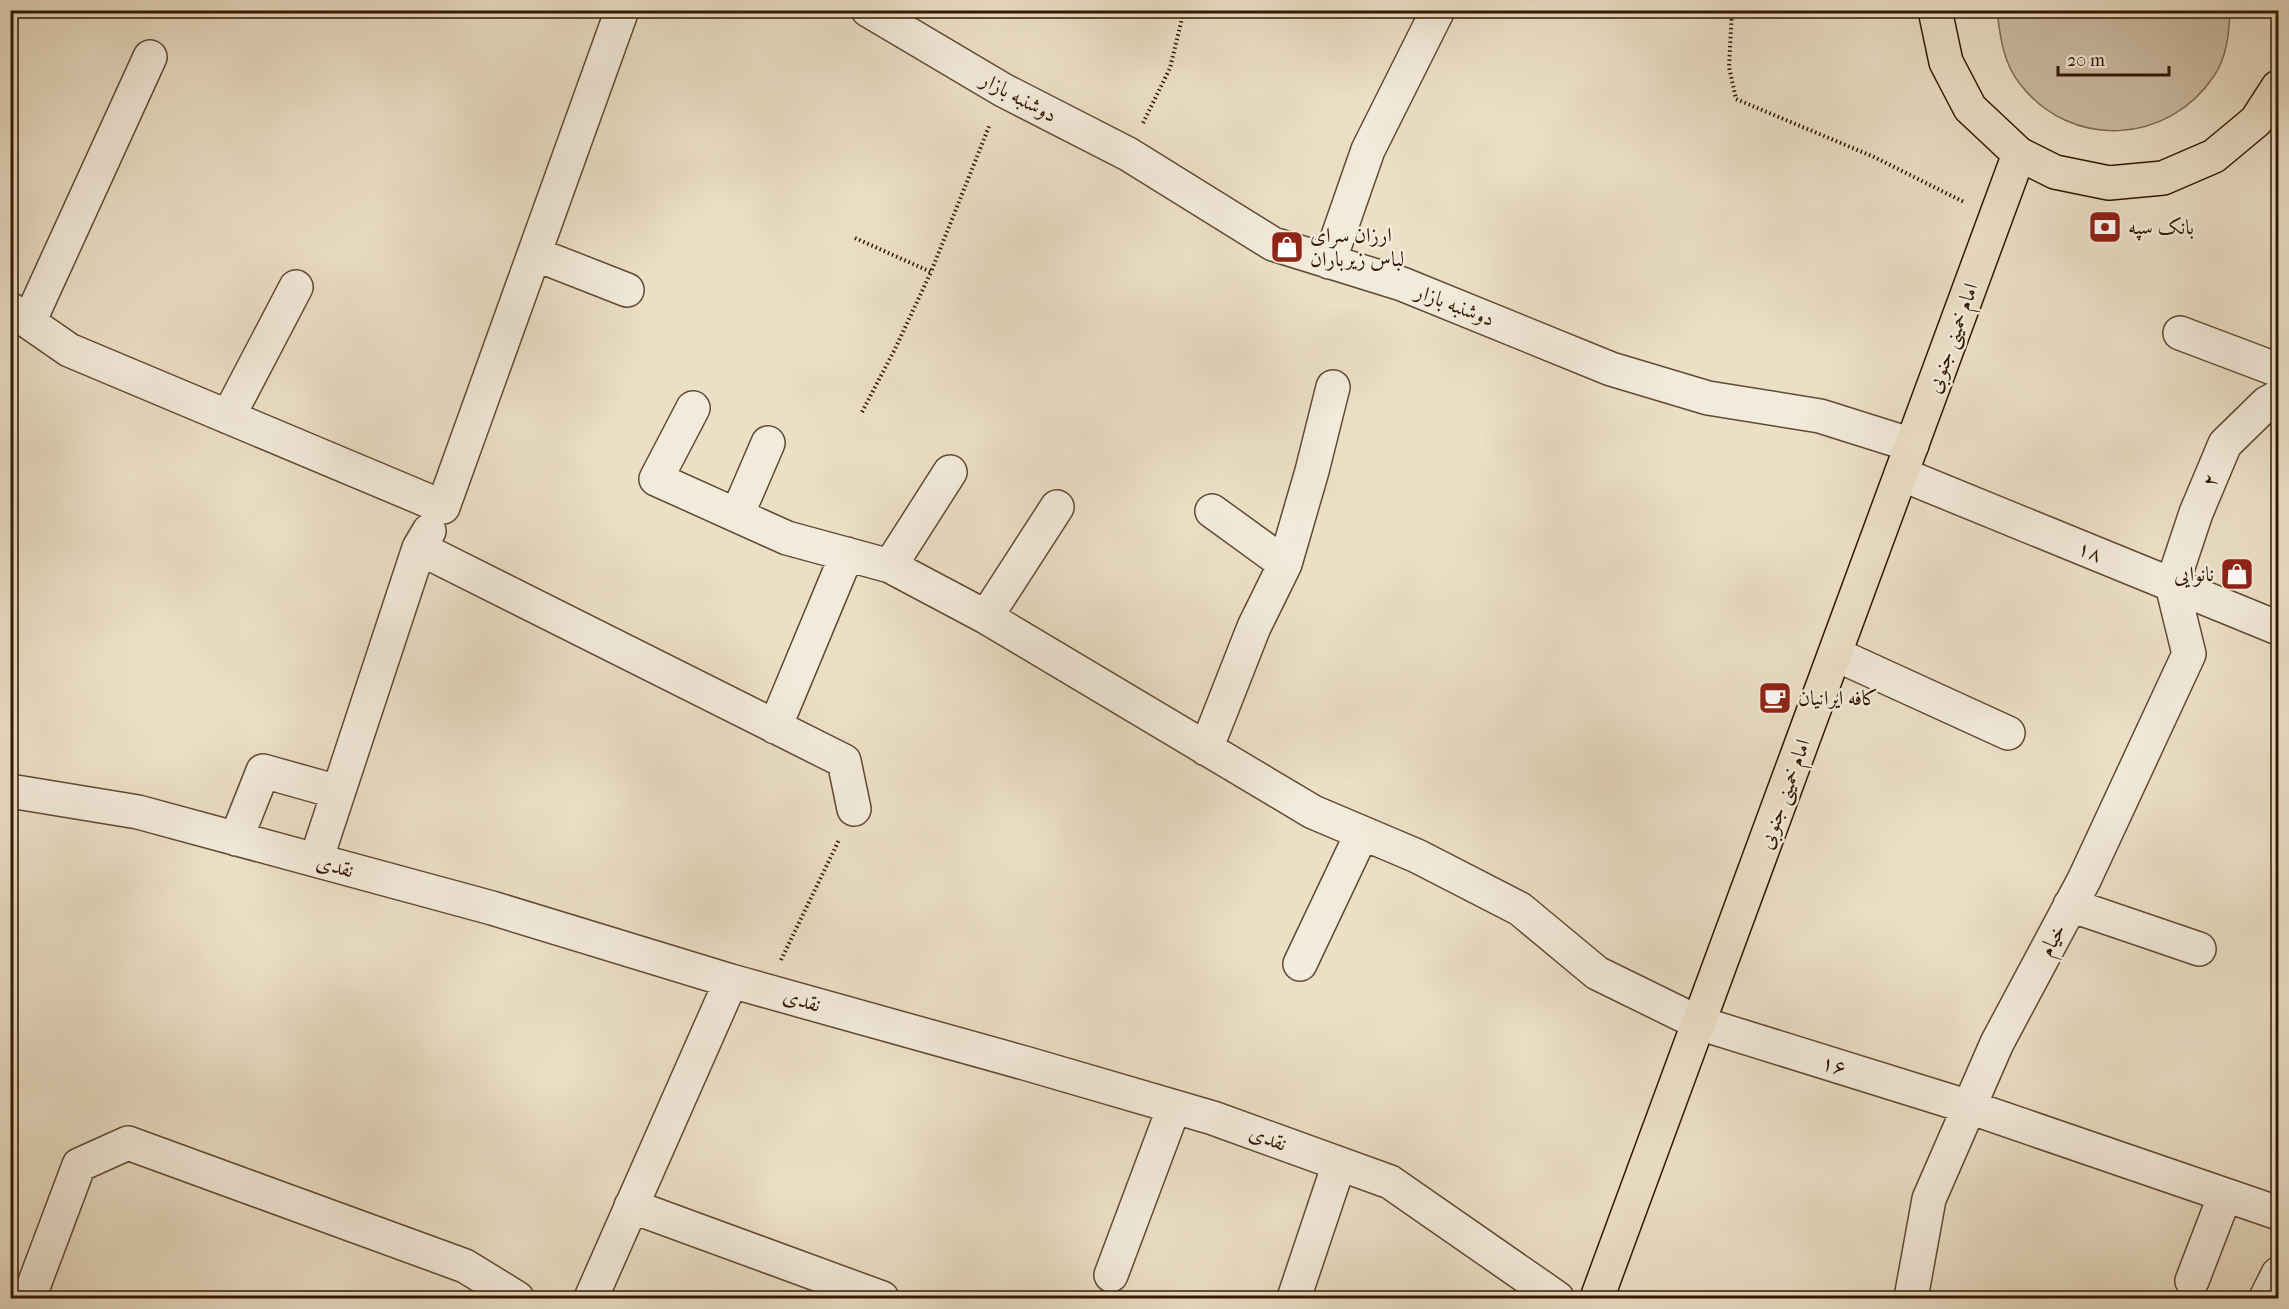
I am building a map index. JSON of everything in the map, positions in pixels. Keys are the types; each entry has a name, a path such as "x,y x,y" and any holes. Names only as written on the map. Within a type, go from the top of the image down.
{"main road":[{"path":"1935,10 1946,62 1970,108 2019,154 2055,172 2109,183 2163,178 2214,156 2256,121 2278,87"},
{"name":"امام خمینی جنوبی","path":"1597,1299 2019,154"}],"street":[{"path":"316,860 419,548 443,507 622,10"},
{"name":"دوشنبه بازار","path":"868,10 1003,90 1128,154 1273,244 1402,284 1611,369 1708,398 1820,416 1907,459"},
{"path":"1329,262 1368,150 1438,10"},
{"path":"150,57 20,315 69,350 443,507"},
{"path":"535,254 627,290"},
{"path":"228,417 296,287"},
{"path":"2180,333 2278,370"},
{"path":"1206,749 1254,627 1285,564 1333,387"},
{"name":"۲","path":"2172,585 2196,513 2225,444 2267,403 2278,397"},
{"name":"۱۶","path":"693,408 656,479 788,538 890,566 986,617 1313,812 1417,856 1520,909 1597,973 1699,1023 1969,1107 2278,1213"},
{"path":"737,515 768,442"},
{"name":"۱۸","path":"1907,459 2172,585 2278,628"},
{"path":"890,566 950,472"},
{"path":"986,617 1057,507"},
{"path":"1212,511 1285,564"},
{"path":"419,548 844,761 854,809"},
{"path":"775,727 847,554"},
{"name":"خیام","path":"1917,1297 1929,1199 1997,1043 2070,905 2189,654 2172,585"},
{"path":"1835,654 2008,733"},
{"path":"236,839 263,771 338,792"},
{"name":"نقدی","path":"10,791 138,812 316,860 492,908 731,981 1213,1118 1390,1182 1557,1299"},
{"path":"1300,964 1362,833"},
{"path":"2070,905 2199,949"},
{"path":"591,1299 731,981"},
{"path":"1111,1275 1174,1107"},
{"path":"29,1299 79,1165 128,1143 465,1266 517,1299"},
{"path":"1294,1299 1339,1164"},
{"path":"2192,1281 2225,1195"},
{"path":"631,1206 882,1299"},
{"path":"2266,1299 2278,1274"}],"path":[{"path":"1128,154 1170,68 1184,10"},
{"path":"1732,10 1729,67 1736,99 1874,158 1997,218"},
{"path":"861,412 895,349 931,272 1003,90"},
{"path":"855,238 931,272"},
{"path":"766,990 854,809"}],"shaded area":[{"path":"1997,11 2230,11 2228,36 2222,61 2214,76 2195,99 2171,116 2146,126 2119,131 2092,129 2065,120 2041,105 2014,76 2001,40"}],"place":[{"name":"بانک سپه","path":"2105,227"},
{"name":"ارزان سرای لباس زیرباران","path":"1287,247"},
{"name":"نانوایی","path":"2237,574"},
{"name":"کافه ایرانیان","path":"1775,698"}]}
